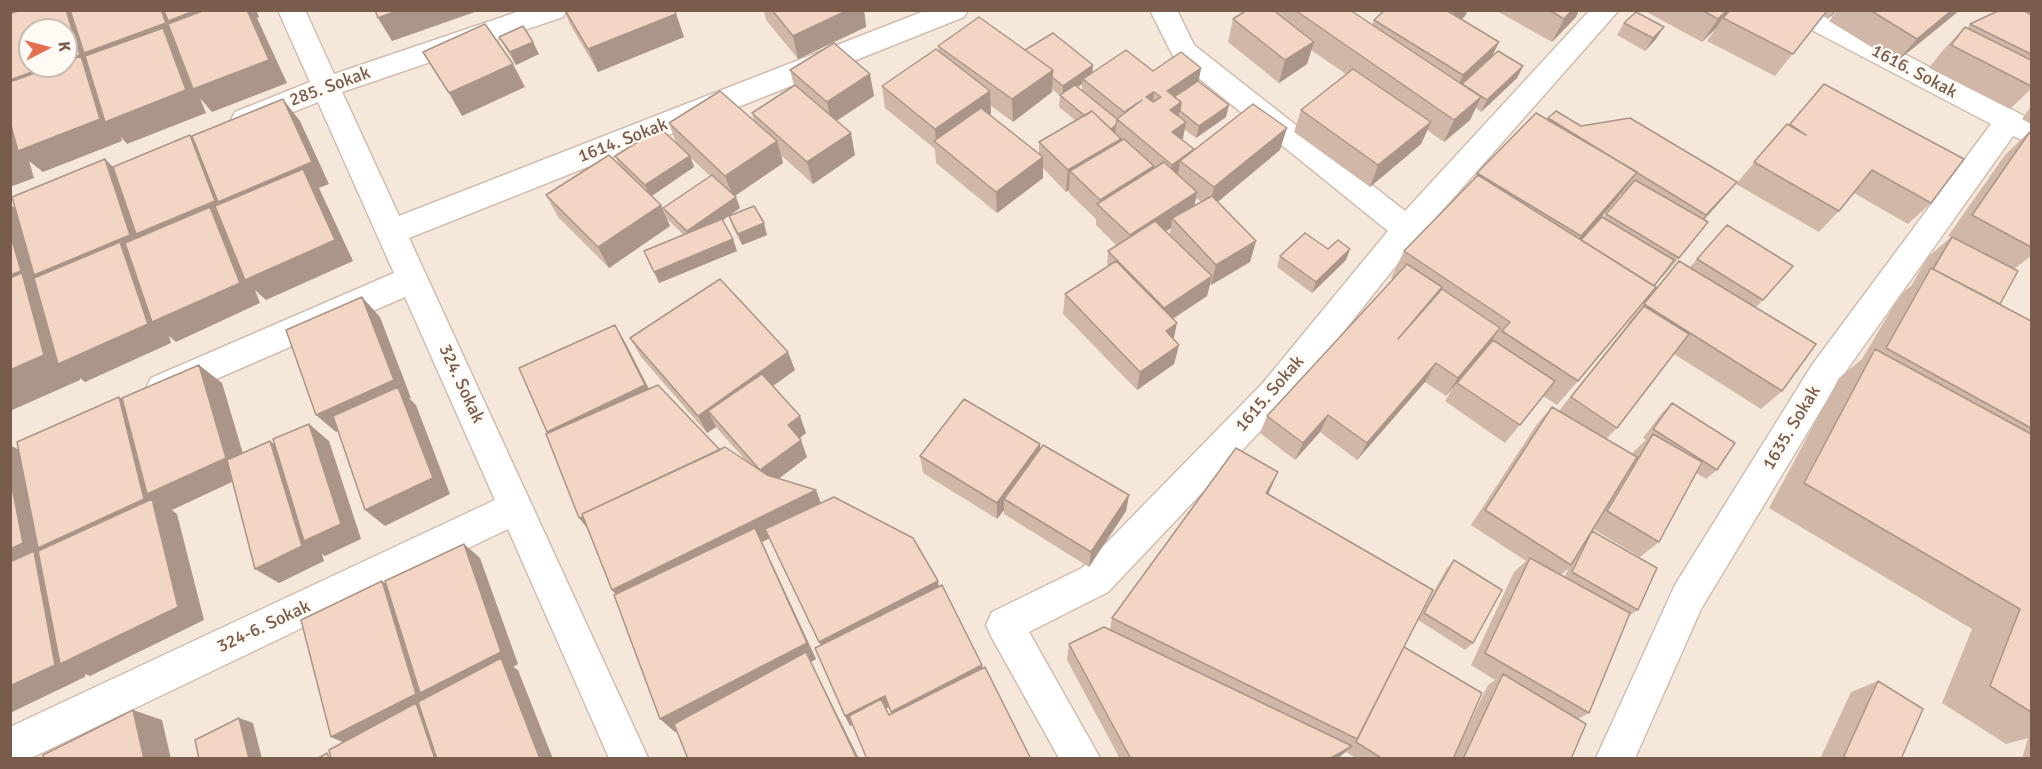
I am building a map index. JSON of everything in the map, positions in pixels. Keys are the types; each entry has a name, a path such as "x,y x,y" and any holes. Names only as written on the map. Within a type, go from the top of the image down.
{"street":[{"name":"324. Sokak","path":"291,10 629,759"},
{"name":"285. Sokak","path":"218,132 326,87 555,10"},
{"name":"1614. Sokak","path":"391,232 955,10"},
{"path":"1163,10 1184,51 1407,229"},
{"name":"1615. Sokak","path":"1080,759 1005,625 1095,580 1274,394 1407,229 1606,10"},
{"name":"1616. Sokak","path":"1796,10 2020,128"},
{"name":"1635. Sokak","path":"1615,759 1688,597 1818,385 2020,128"},
{"path":"141,398 413,279"},
{"name":"324-6. Sokak","path":"10,748 517,507"}],"shaded area":[{"path":"11,11 2031,11 2031,758 11,758"}],"building":[{"path":"20,10 66,10 68,18 18,18 18,77 10,80 10,14"},
{"path":"70,10 161,10 166,23 84,53 78,35 78,18 73,18"},
{"path":"164,10 197,10 168,21"},
{"path":"205,10 247,10 269,60 193,89 168,24"},
{"path":"375,10 399,10 378,18"},
{"path":"565,10 674,10 676,14 588,49"},
{"path":"772,10 848,10 793,36"},
{"path":"1247,10 1273,10 1314,42 1285,60 1233,19"},
{"path":"1295,10 1350,10 1481,97 1454,120"},
{"path":"1385,10 1446,10 1499,42 1463,75 1374,20"},
{"path":"1549,10 1572,10 1564,19"},
{"path":"1702,10 1727,10 1718,19"},
{"path":"1730,10 1822,10 1826,12 1793,54 1723,18"},
{"path":"1870,10 1952,10 1917,39"},
{"path":"2000,10 2023,10 2031,15 2031,54 1970,24"},
{"path":"1636,12 1664,27 1653,38 1624,23"},
{"path":"979,17 1053,70 1012,99 938,46"},
{"path":"485,24 513,64 449,93 423,52"},
{"path":"523,26 533,42 510,52 499,37"},
{"path":"1965,27 2031,60 2031,86 1951,45"},
{"path":"163,28 186,90 105,122 85,56"},
{"path":"1053,33 1093,65 1063,86 1052,77 1053,70 1025,50"},
{"path":"834,43 870,74 827,102 790,70"},
{"path":"936,49 990,91 935,129 882,86"},
{"path":"1126,50 1153,71 1181,52 1201,68 1167,91 1181,102 1170,110 1186,122 1172,132 1194,149 1172,165 1117,119 1142,100 1124,112 1083,79","holes":["1154,92 1161,97 1153,102 1146,97"]},
{"path":"1498,51 1523,66 1487,100 1462,84"},
{"path":"81,56 100,119 18,151 10,122 10,82 21,78 78,78 78,57"},
{"path":"1353,69 1431,122 1378,165 1301,110"},
{"path":"1198,81 1229,105 1199,126 1180,111 1181,102 1174,97"},
{"path":"1824,84 1964,159 1931,203 1872,170 1839,211 1754,162 1787,124 1806,135 1790,124"},
{"path":"795,85 851,133 807,162 752,113"},
{"path":"1075,85 1117,119 1116,125 1111,129 1092,111 1085,116 1060,95"},
{"path":"720,91 777,141 725,176 669,123"},
{"path":"283,99 312,162 218,202 192,136"},
{"path":"1253,104 1287,128 1214,187 1180,161"},
{"path":"981,108 1043,157 996,192 934,141"},
{"path":"1092,111 1121,139 1068,170 1039,142"},
{"path":"1556,111 1581,126 1630,118 1737,182 1706,215 1548,118"},
{"path":"1536,113 1637,172 1581,236 1477,173"},
{"path":"660,128 690,156 645,185 615,156"},
{"path":"2029,133 2031,134 2031,247 1972,215"},
{"path":"190,135 215,201 136,234 113,167"},
{"path":"1124,139 1154,166 1100,200 1070,171"},
{"path":"609,155 661,205 598,247 546,195"},
{"path":"105,159 130,235 34,275 12,197"},
{"path":"1164,162 1197,192 1130,235 1097,204"},
{"path":"303,169 335,240 245,280 215,206"},
{"path":"712,175 736,197 687,231 663,208"},
{"path":"1478,175 1656,287 1578,381 1502,331 1510,322 1404,251"},
{"path":"1635,180 1708,222 1679,258 1606,214"},
{"path":"1212,196 1256,241 1216,265 1172,218"},
{"path":"754,206 764,223 738,234 729,216"},
{"path":"210,207 240,283 152,322 125,243"},
{"path":"1602,217 1674,260 1654,286 1581,240"},
{"path":"722,219 733,239 654,272 644,251"},
{"path":"1155,221 1212,276 1164,308 1108,251"},
{"path":"1727,225 1793,266 1763,300 1697,259"},
{"path":"10,233 21,271 10,275"},
{"path":"1305,233 1328,249 1338,240 1350,249 1316,282 1280,256"},
{"path":"1952,237 2018,271 2000,304 1933,269"},
{"path":"120,242 148,324 58,364 34,278"},
{"path":"1116,261 1177,323 1166,331 1179,345 1140,372 1065,294"},
{"path":"1679,261 1816,344 1782,391 1644,304"},
{"path":"1407,264 1442,287 1398,339 1442,289 1500,328 1458,378 1436,363 1367,443 1328,415 1303,443 1267,416"},
{"path":"1931,268 2031,321 2031,428 1886,348"},
{"path":"22,273 44,355 10,370 10,278"},
{"path":"720,279 788,352 698,416 630,338"},
{"path":"362,297 394,380 316,415 286,330"},
{"path":"1644,306 1689,334 1617,428 1571,397"},
{"path":"615,325 645,385 547,432 519,368"},
{"path":"1493,340 1555,381 1520,425 1457,383"},
{"path":"1875,349 2031,434 2031,712 1990,686 2020,609 1804,483"},
{"path":"199,365 226,458 147,494 122,398"},
{"path":"762,374 800,416 788,425 801,440 760,470 708,411"},
{"path":"658,385 720,450 582,514 583,517 579,518 546,434"},
{"path":"398,387 433,478 365,510 333,416"},
{"path":"119,397 144,499 38,548 17,442"},
{"path":"964,399 1040,444 997,503 920,456"},
{"path":"1672,403 1735,443 1717,470 1653,429"},
{"path":"1552,407 1637,457 1571,565 1485,510"},
{"path":"309,424 341,524 304,541 273,439"},
{"path":"1653,434 1702,462 1659,542 1607,511"},
{"path":"270,441 302,546 255,569 227,460"},
{"path":"1043,445 1129,495 1091,552 1004,499"},
{"path":"725,447 767,475 816,490 612,590 582,514"},
{"path":"1236,448 1278,472 1266,493 1433,590 1357,739 1112,618"},
{"path":"10,477 23,543 10,549"},
{"path":"834,497 913,538 938,581 819,642 765,529"},
{"path":"152,499 178,607 60,664 38,551"},
{"path":"755,528 807,643 660,719 614,595"},
{"path":"1592,531 1657,568 1638,610 1572,572"},
{"path":"464,544 501,652 420,693 385,581"},
{"path":"34,551 55,665 10,686 10,562"},
{"path":"1530,558 1630,613 1589,713 1485,653"},
{"path":"1454,560 1502,590 1473,643 1424,613"},
{"path":"382,581 416,694 331,737 301,620"},
{"path":"942,585 982,665 891,712 885,696 845,716 815,648"},
{"path":"1104,627 1352,746 1329,759 1131,759 1069,644"},
{"path":"1404,647 1482,693 1453,759 1383,759 1356,742"},
{"path":"806,652 857,759 688,759 674,724"},
{"path":"501,658 540,759 437,759 418,702"},
{"path":"985,667 1031,759 867,759 849,716 881,699 889,715"},
{"path":"1503,674 1586,724 1571,759 1463,759"},
{"path":"1878,681 1923,709 1901,759 1847,759 1844,756"},
{"path":"416,703 435,759 331,759 329,750"},
{"path":"133,710 144,759 43,759 43,755"},
{"path":"239,718 249,759 199,759 195,740"},
{"path":"327,753 329,759 317,759"}]}
